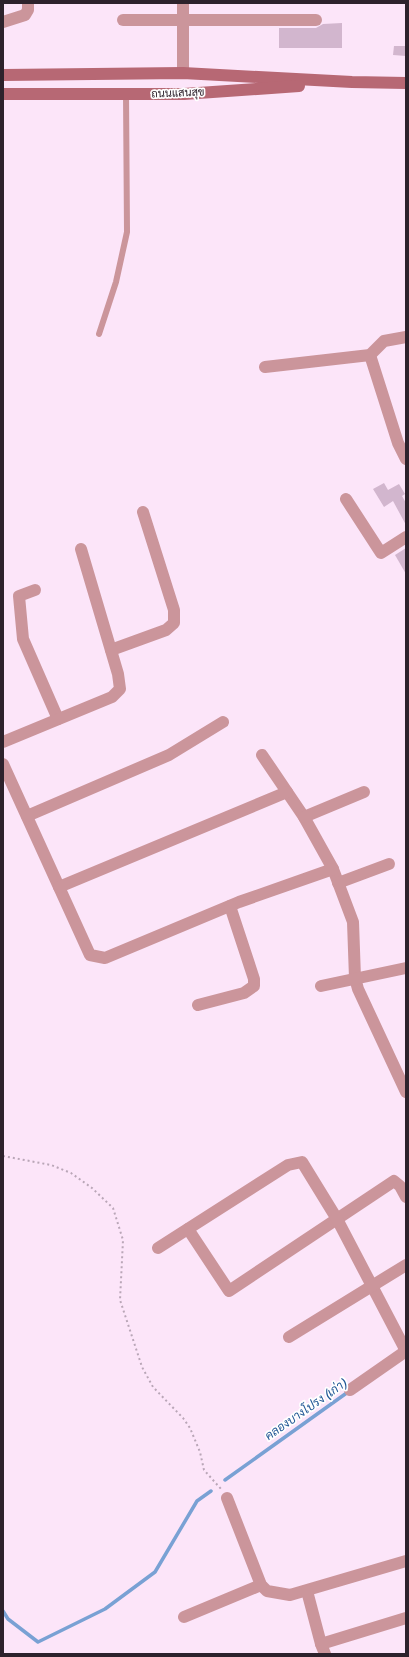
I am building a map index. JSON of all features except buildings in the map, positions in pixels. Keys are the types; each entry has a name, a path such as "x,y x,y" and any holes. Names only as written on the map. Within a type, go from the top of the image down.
{"main road":[{"name":"ถนนแสนสุข","path":"3,75 183,74 352,82 406,82"},
{"name":"ถนนแสนสุข","path":"3,94 184,94 352,82"}],"street":[{"path":"3,22 25,15 28,10 28,3"},
{"path":"182,3 183,74"},
{"path":"123,20 316,20"},
{"path":"265,367 370,355 384,341 406,337"},
{"path":"370,355 398,443 406,459"},
{"path":"346,499 381,553 406,537"},
{"path":"111,650 166,630 174,623 174,610 143,512"},
{"path":"3,742 117,693 120,683 81,549"},
{"path":"35,590 20,596 23,639 58,719"},
{"path":"26,816 169,754 223,722"},
{"path":"262,755 304,816 333,869 352,922 355,978 358,990 406,1092"},
{"path":"3,764 90,955 105,958 230,906 333,869"},
{"path":"59,887 287,792"},
{"path":"304,816 364,792"},
{"path":"338,883 389,864"},
{"path":"198,1005 244,993 254,986 254,979 230,906"},
{"path":"321,986 406,968"},
{"path":"158,1248 288,1165 296,1162 304,1164 337,1218 406,1351 350,1390"},
{"path":"188,1229 229,1291 394,1181 400,1186 406,1197"},
{"path":"289,1337 406,1265"},
{"path":"227,1498 261,1585 267,1591 277,1594 290,1594 308,1591 406,1561"},
{"path":"184,1617 261,1585"},
{"path":"308,1591 323,1649 406,1618"}],"lane":[{"path":"99,334 116,282 127,232 126,94"}],"path":[{"path":"3,1156 51,1165 71,1174 92,1188 112,1208 123,1240 120,1300 142,1367 146,1377 160,1396 183,1418 190,1428 198,1446 204,1470 227,1498"}],"waterway":[{"name":"คลองบางโปรง (เก่า)","path":"225,1480 348,1392"},
{"name":"คลองบางโปรง (เก่า)","path":"3,1611 8,1619 38,1642 105,1609 155,1572 197,1501 211,1491"}]}
